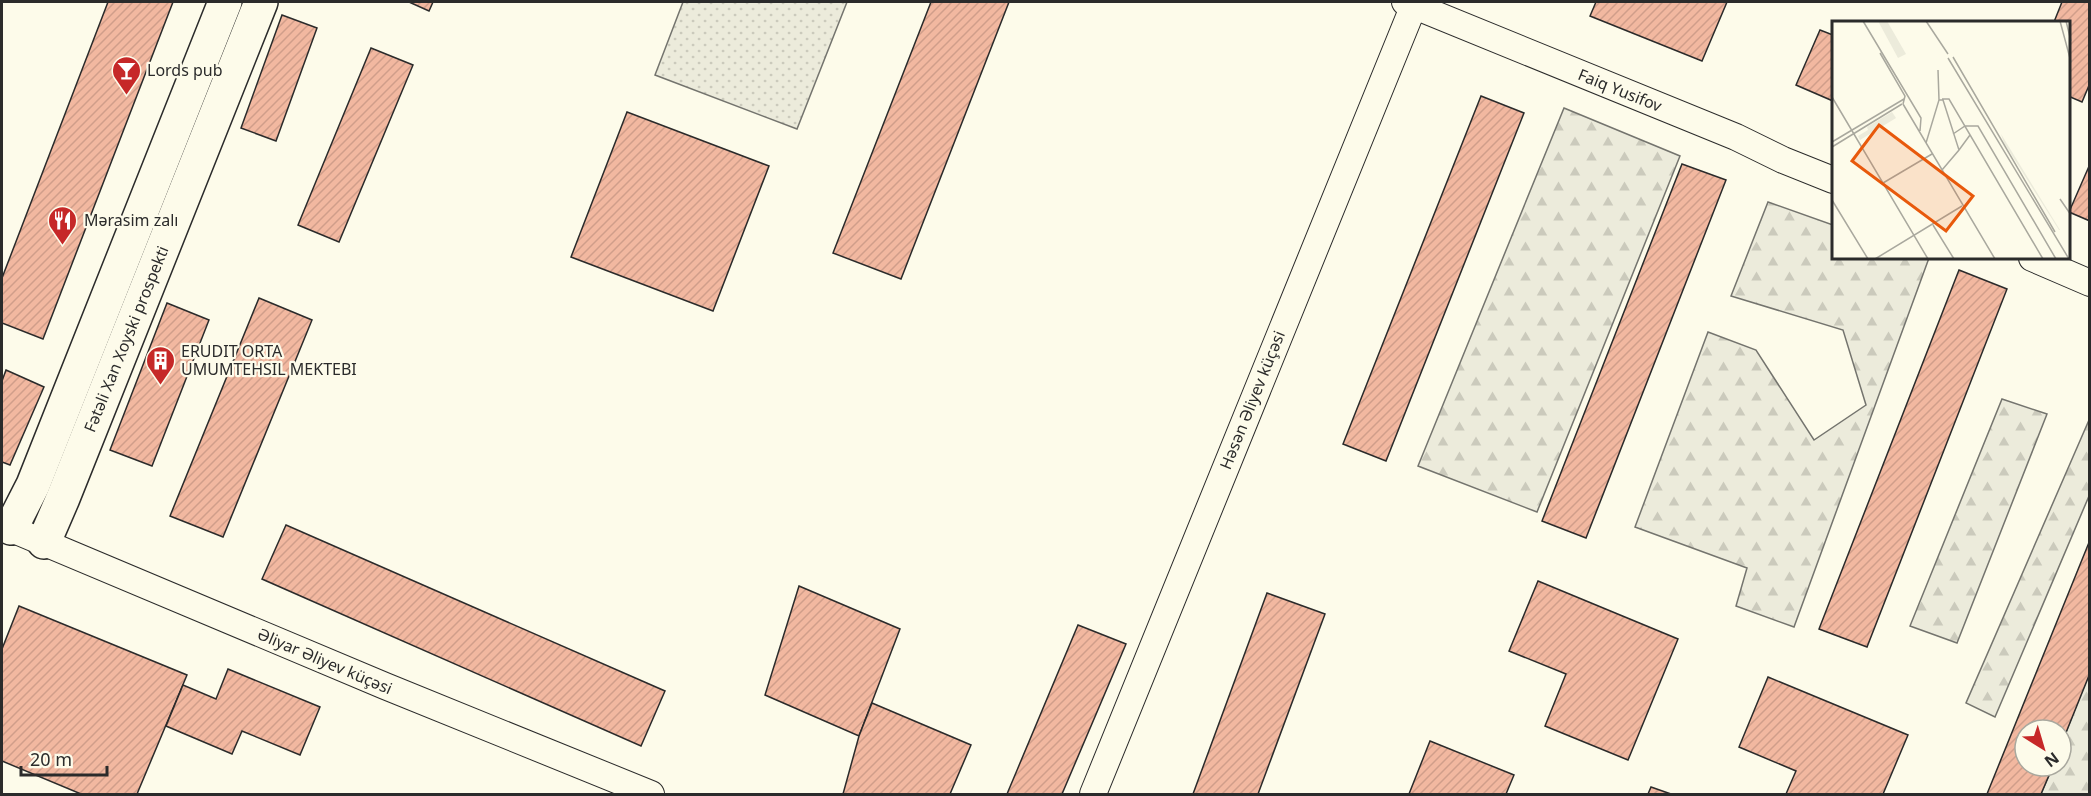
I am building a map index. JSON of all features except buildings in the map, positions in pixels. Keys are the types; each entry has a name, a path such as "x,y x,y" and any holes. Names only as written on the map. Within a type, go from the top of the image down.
{"main road":[{"name":"Fətəli Xan Xoyski prospekti","path":"6,526 37,474 225,2"},
{"name":"Fətəli Xan Xoyski prospekti","path":"44,542 261,2"}],"street":[{"name":"Faiq Yusifov","path":"1409,3 1736,137 1783,160 1832,180"},
{"name":"Həsən Əliyev küçəsi","path":"1093,795 1409,3"},
{"path":"2037,260 2090,283"},
{"name":"Əliyar Əliyev küçəsi","path":"6,526 651,795"}],"green space":[{"path":"683,2 847,2 797,129 655,75"},
{"path":"1564,108 1680,156 1537,512 1418,466"},
{"path":"1768,202 1832,225 1832,260 1928,260 1794,627 1736,606 1747,568 1635,527 1708,332 1756,350 1814,440 1866,405 1843,330 1731,296"},
{"path":"2002,399 2047,414 1957,643 1910,626"},
{"path":"2089,420 2089,496 1995,717 1966,703"},
{"path":"2089,673 2089,794 2041,794 2048,778 2073,778 2072,718"}],"place":[{"name":"Lords pub","path":"126,96"},
{"name":"Mərasim zalı","path":"63,246"},
{"name":"ERUDIT ORTA UMUMTEHSIL MEKTEBI","path":"160,386"}]}
